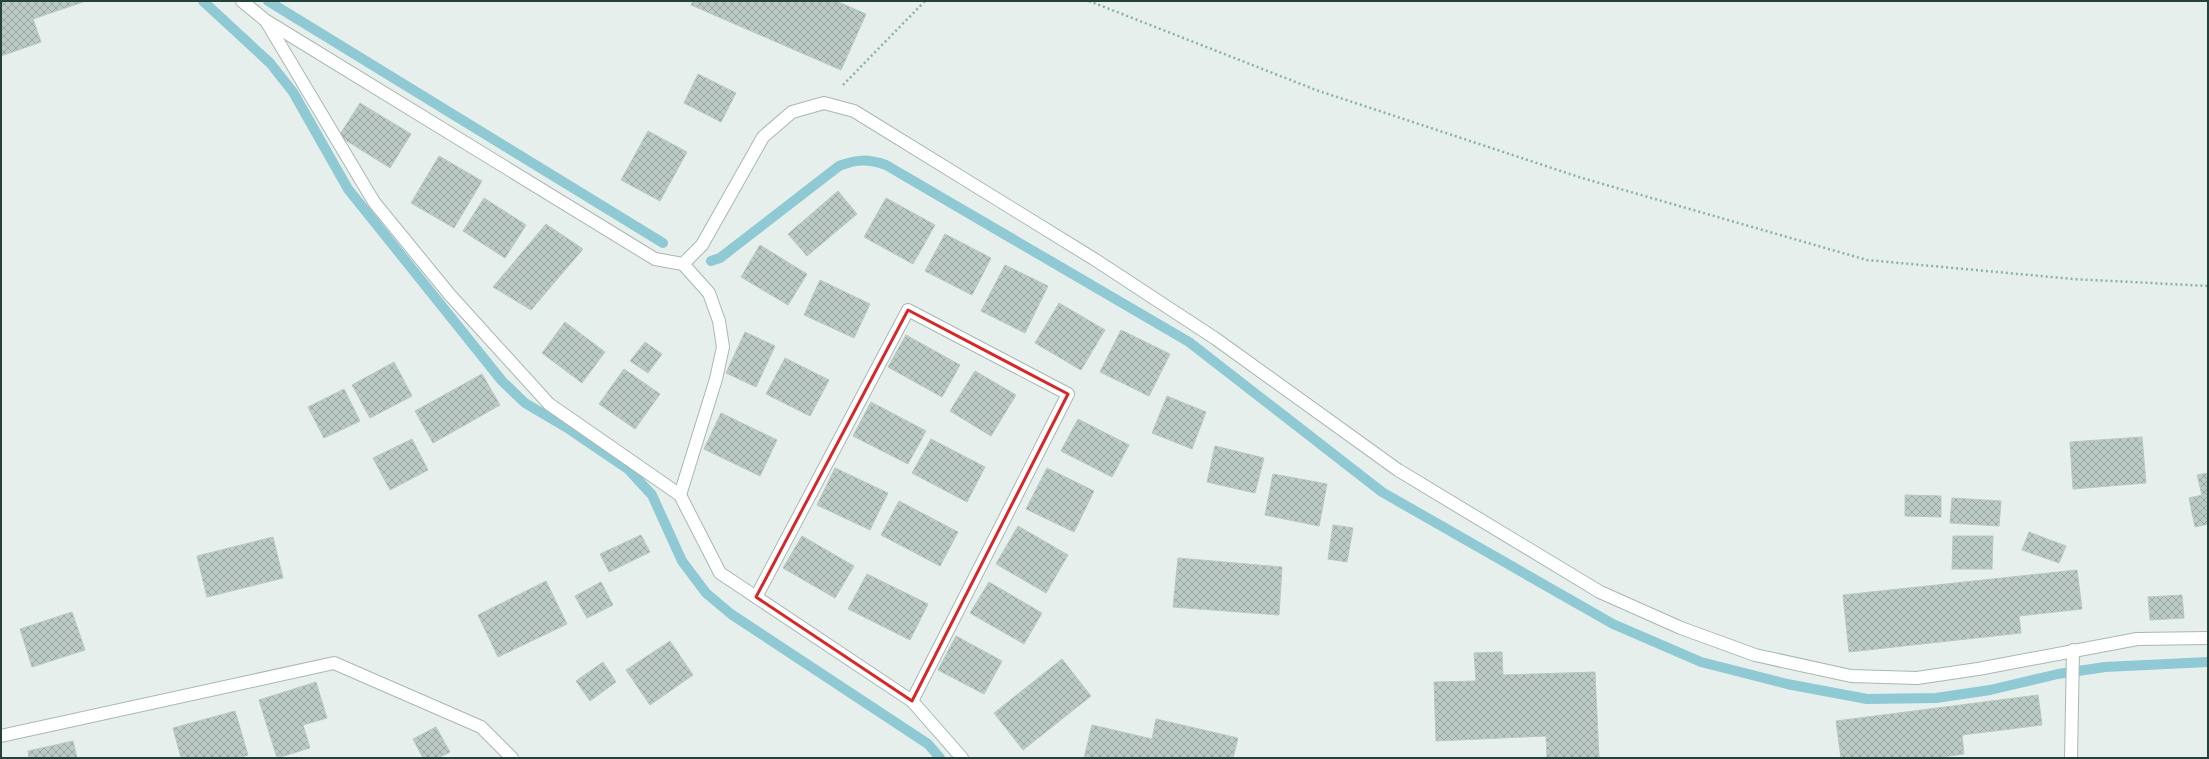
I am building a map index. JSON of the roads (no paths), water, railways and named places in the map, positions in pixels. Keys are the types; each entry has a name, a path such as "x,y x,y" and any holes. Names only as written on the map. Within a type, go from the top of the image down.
{"street":[{"path":"242,1 265,20 655,259 683,264 709,293 719,320 723,347 716,379 680,495"},
{"path":"265,20 374,202 450,295 549,404 680,495 720,573 912,701 962,758"},
{"path":"683,264 702,245 763,137 792,112 824,104 854,111 1094,259 1216,339 1398,470 1600,592 1675,625 1756,655 1851,676 1917,678 1978,669 2137,639 2208,638"},
{"path":"756,597 908,310 1068,394 912,701"},
{"path":"2071,758 2073,650"},
{"path":"1,736 334,663 481,727 512,758"}],"waterway":[{"path":"203,1 270,63 293,92 348,189 502,381 525,403 569,429 628,469 652,495 682,561 706,593 731,614 928,744 940,758"},
{"path":"268,1 663,243"},
{"path":"711,261 720,258 839,166 851,162 862,161 880,163 886,165 1189,342 1382,492 1613,624 1701,662 1787,684 1867,699 1936,698 1990,690 2058,674 2105,667 2208,662"}]}
